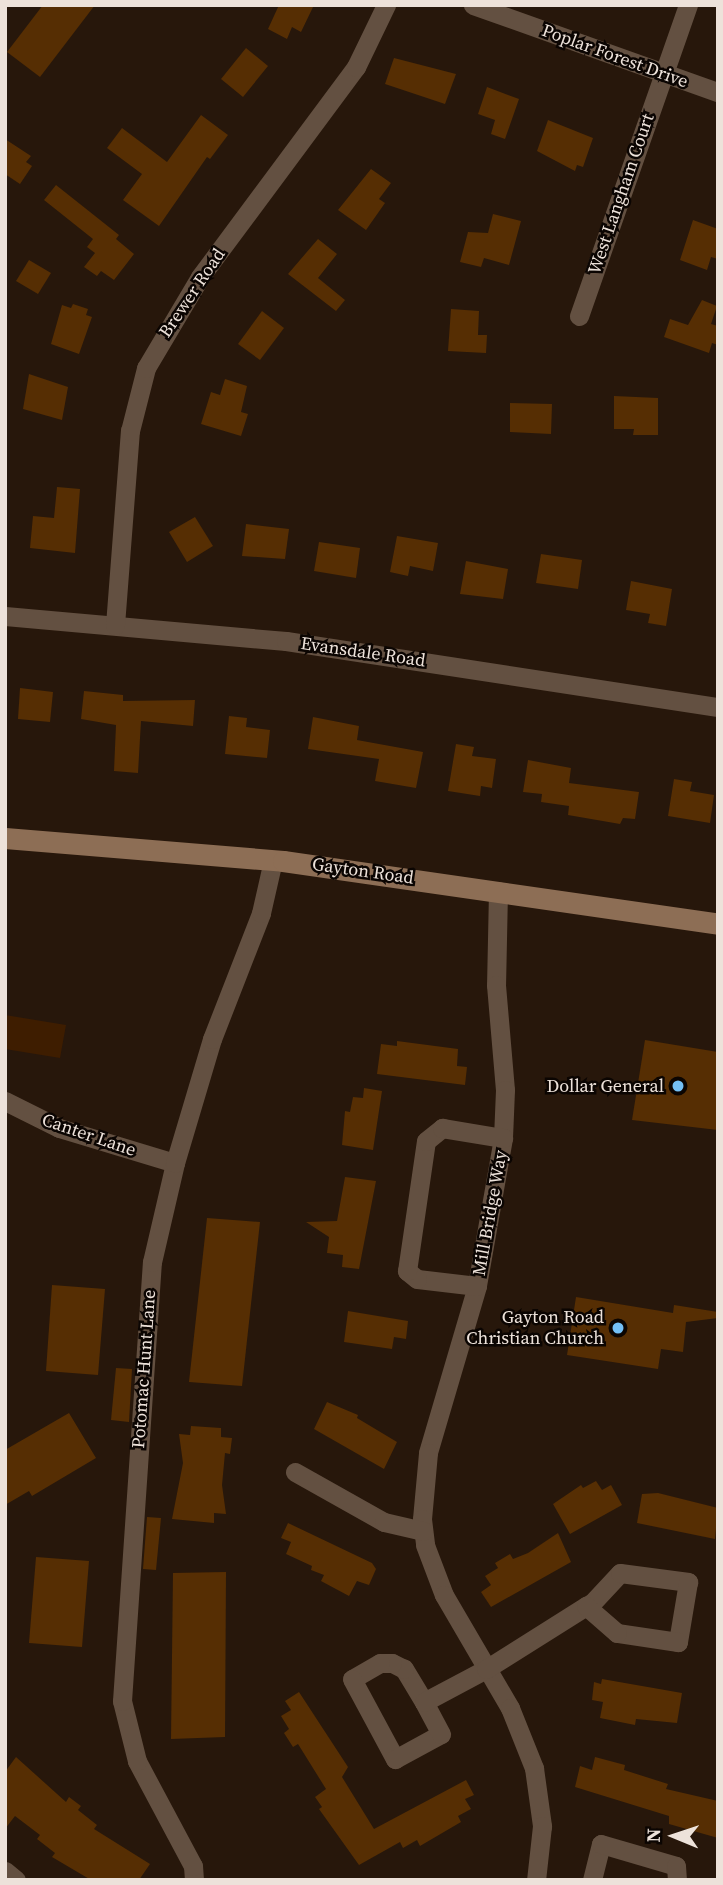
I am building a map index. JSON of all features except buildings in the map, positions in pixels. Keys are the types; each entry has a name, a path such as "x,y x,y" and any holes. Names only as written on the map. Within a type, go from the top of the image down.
{"street":[{"name":"Brewer Road","path":"115,625 130,431 146,368 200,277 356,67 386,5"},
{"name":"Poplar Forest Drive","path":"473,5 718,92"},
{"name":"West Langham Court","path":"579,316 688,5"},
{"name":"Evansdale Road","path":"5,616 286,641 718,707"},
{"name":"Gayton Road","path":"5,838 273,860 718,924"},
{"name":"Potomac Hunt Lane","path":"194,1880 193,1867 136,1761 122,1701 152,1262 174,1163 212,1039 261,914 273,860"},
{"name":"Mill Bridge Way","path":"498,891 495,985 505,1090 503,1138 477,1286 428,1453 422,1486 423,1531 444,1595 510,1708 540,1793 536,1880"},
{"name":"Canter Lane","path":"5,1101 59,1128 174,1163"},
{"path":"477,1286 417,1279 407,1271 426,1141 442,1128 503,1138"},
{"path":"295,1472 384,1522 423,1531"},
{"path":"424,1703 486,1669 586,1606 620,1573 688,1582 678,1642 617,1633 586,1606"},
{"path":"380,1662 392,1663 404,1669 424,1703 441,1734 395,1759 352,1679 380,1662"},
{"path":"592,1880 601,1844 676,1866 677,1880"},
{"path":"5,1871 16,1880"}],"shaded area":[{"path":"5,1015 66,1025 60,1058 5,1049"}],"place":[{"name":"Dollar General","path":"678,1086"},
{"name":"Gayton Road Christian Church","path":"618,1328"}]}
